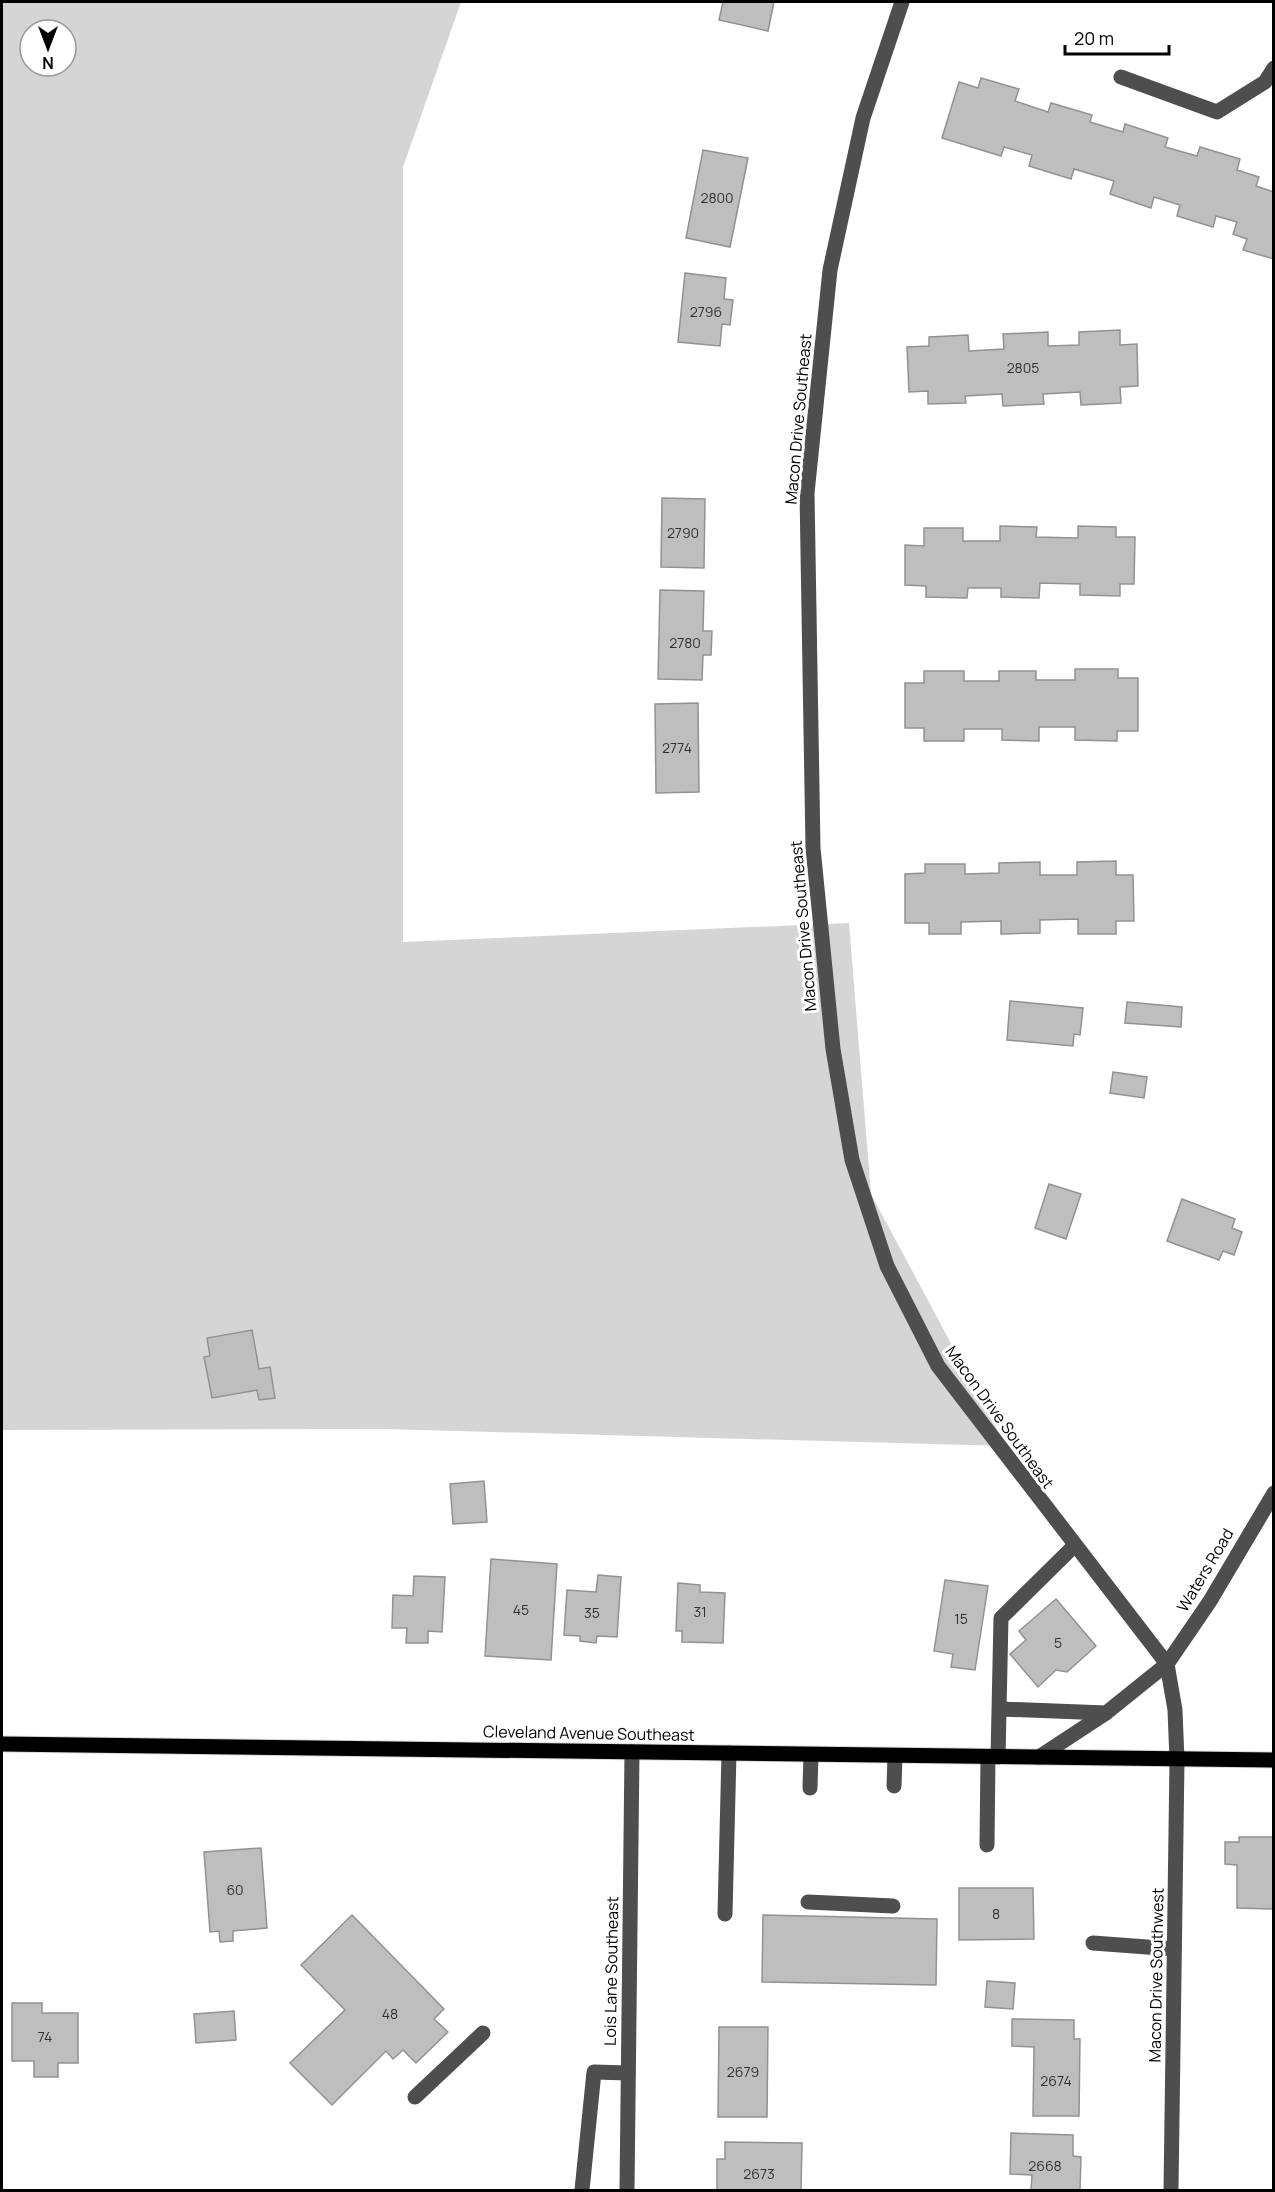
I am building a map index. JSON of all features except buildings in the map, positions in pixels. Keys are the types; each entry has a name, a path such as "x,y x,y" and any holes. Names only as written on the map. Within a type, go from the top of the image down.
{"main road":[{"name":"Cleveland Avenue Southeast","path":"2,1744 1274,1760"}],"street":[{"name":"Macon Drive Southeast","path":"902,2 863,118 830,270 807,493 813,848 832,1049 852,1160 887,1266 938,1366 1074,1546 1167,1664 1175,1710 1177,1760"},
{"path":"1121,77 1217,112 1265,82 1274,68"},
{"name":"Waters Road","path":"1039,1757 1106,1713 1167,1664 1210,1601 1274,1493"},
{"path":"987,1845 993,1757 1000,1709 1001,1618 1074,1546"},
{"path":"1000,1709 1106,1713"},
{"name":"Lois Lane Southeast","path":"627,2190 632,1752"},
{"path":"725,1914 729,1753"},
{"path":"810,1788 811,1755"},
{"path":"894,1786 895,1756"},
{"name":"Macon Drive Southwest","path":"1171,2190 1177,1760"},
{"path":"808,1902 893,1905"},
{"path":"1093,1943 1174,1948"},
{"path":"415,2097 483,2033"},
{"path":"582,2190 594,2072 628,2073"}],"shaded area":[{"path":"2,2 461,2 403,167 403,942 849,923 871,1194 1006,1446 385,1429 2,1430"}]}
